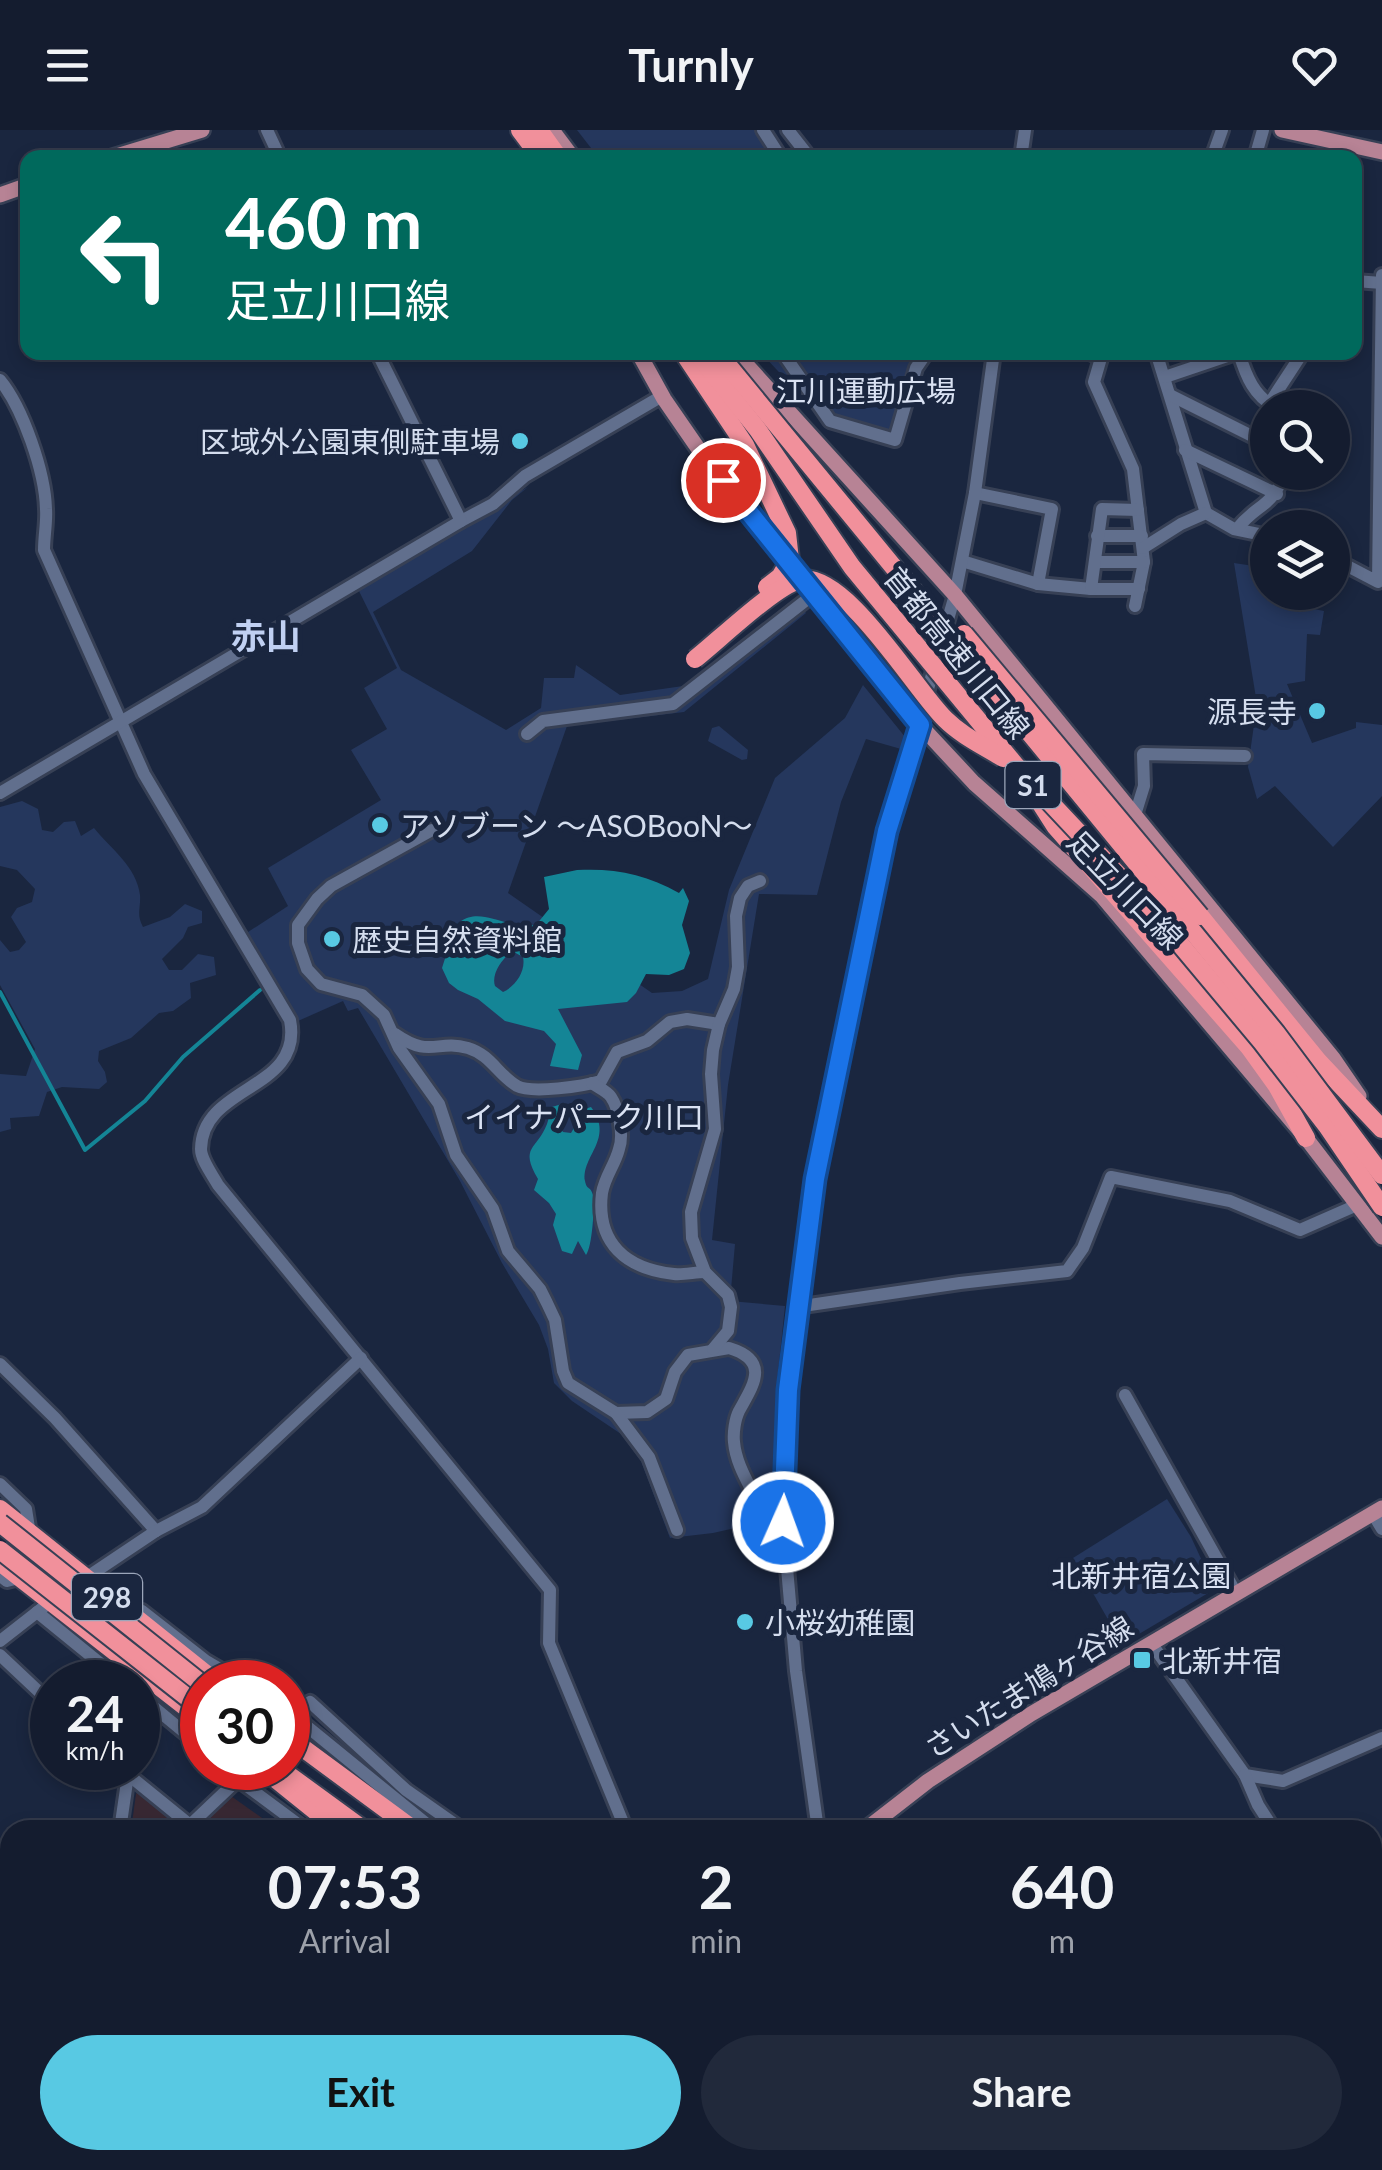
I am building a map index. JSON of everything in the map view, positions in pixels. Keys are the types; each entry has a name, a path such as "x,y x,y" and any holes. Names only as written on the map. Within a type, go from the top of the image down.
{"highway":[{"path":"687,360 745,445 787,532 791,551 780,576 692,654 786,585 808,579 818,581 844,598 944,718 1016,766 1056,826 1249,1047 1306,1138"},
{"name":"首都高速川口線","path":"702,360 758,430 852,567 1016,766 1179,942 1327,1126 1382,1207"},
{"name":"首都高速川口線","path":"724,360 1276,1033 1382,1174"},
{"path":"806,460 938,603 1318,1062 1382,1129"},
{"name":"298","path":"0,1509 188,1660"},
{"path":"0,1523 180,1666"},
{"path":"0,1550 180,1694"},
{"name":"298","path":"0,1562 10,1577 43,1607 180,1700"},
{"path":"310,1753 400,1820"},
{"path":"310,1766 382,1820"},
{"path":"290,1790 327,1820"},
{"path":"293,1790 334,1820"},
{"path":"310,1790 350,1820"}],"main road":[{"path":"136,150 202,130"},
{"path":"1282,130 1382,152"},
{"name":"足立川口線","path":"642,360 704,456 920,725 974,783 1100,895 1306,1138 1382,1237"},
{"name":"足立川口線","path":"741,360 954,595 1332,1058 1382,1129"},
{"name":"さいたま鳩ヶ谷線","path":"879,1820 975,1749 1378,1510"}],"street":[{"path":"788,130 804,150"},
{"path":"1350,567 1378,582 1382,274"},
{"path":"381,360 461,521"},
{"path":"787,360 830,421 895,440 922,360"},
{"path":"817,1820 796,1671 783,1522 796,1307 815,1179 887,831 920,725 962,560 993,360"},
{"path":"1100,360 1094,382 1133,470 1143,549 1135,606"},
{"path":"1159,360 1206,514 1250,532"},
{"path":"1165,377 1217,360"},
{"path":"1242,360 1255,390"},
{"path":"1282,390 1299,360"},
{"path":"0,380 18,408 41,480 46,510 44,550 144,774 290,1020 294,1038 286,1058 216,1112 206,1125 200,1152 218,1184 550,1590 549,1643 622,1820"},
{"path":"1170,395 1250,435"},
{"path":"0,792 494,504 525,476 662,396"},
{"path":"1186,450 1276,494"},
{"path":"1237,529 1277,490"},
{"path":"975,493 1052,508 1038,584"},
{"path":"1091,589 1102,509 1138,510"},
{"path":"1094,562 1143,549 1181,524 1206,514"},
{"path":"1097,536 1143,549"},
{"path":"962,560 1038,584 1139,589"},
{"path":"526,734 544,721 673,704 814,594"},
{"path":"1135,815 1144,786 1142,754 1244,756"},
{"path":"432,830 331,886 308,908 298,925 298,944 307,969 321,984 362,995 371,1001 393,1032 399,1048 438,1104 456,1155 468,1178 493,1209 502,1240 547,1302 555,1320 568,1383 616,1414 649,1457 677,1530"},
{"path":"713,1349 728,1331 731,1307 728,1294 705,1272 692,1238 691,1212 715,1128 711,1074 719,1024 734,989 738,967 736,916 748,886 760,881"},
{"path":"393,1032 419,1048 462,1046 477,1051 517,1086 527,1089 601,1081 617,1052 646,1041 670,1022 687,1019 719,1024"},
{"path":"592,1084 610,1097 621,1127 619,1150 602,1195 604,1229 611,1246 632,1262 653,1269 676,1274 705,1272"},
{"path":"796,1307 960,1282 1067,1271 1083,1248 1111,1177 1230,1200 1300,1230 1357,1204"},
{"path":"616,1414 658,1407 688,1355 713,1349 738,1351 756,1373 754,1388 738,1412 734,1440 741,1468 757,1501"},
{"path":"0,1641 84,1579 202,1506 361,1358"},
{"path":"0,1364 55,1418 156,1531"},
{"path":"1124,1394 1236,1592"},
{"path":"0,1484 26,1508 30,1534"},
{"path":"1378,1510 1382,1529"},
{"path":"43,1607 100,1660"},
{"path":"124,1610 142,1610 205,1660"},
{"path":"1151,1642 1245,1775 1268,1820"},
{"path":"0,1655 30,1683"},
{"path":"310,1702 406,1790 448,1820"},
{"path":"160,1712 180,1729"},
{"path":"310,1731 422,1820"},
{"path":"1245,1775 1283,1780 1382,1738"},
{"path":"121,1820 123,1790"},
{"path":"147,1790 184,1820"},
{"path":"196,1820 229,1790"},
{"path":"260,1790 295,1820"}],"shaded area":[{"path":"577,870 617,871 679,893 683,888 689,901 682,925 690,953 684,969 669,975 646,974 627,1002 558,1009 582,1055 578,1070 550,1066 556,1044 544,1031 505,1021 478,999 449,983 442,968 448,949 442,944 463,920 474,916 536,925 549,909 544,877","holes":["512,951 523,957 519,978 503,992 495,986 498,967"]},
{"path":"565,1103 559,1125 563,1132 571,1133 585,1109 591,1107 600,1129 585,1172 594,1200 586,1255 578,1241 572,1254 562,1251 553,1225 556,1214 534,1190 538,1179 530,1154 552,1107"},
{"path":"139,1790 173,1820 132,1820"},
{"path":"231,1796 265,1820 202,1820"}],"green space":[{"path":"577,130 756,130 770,150 593,150"},
{"name":"江川運動広場","path":"768,360 919,360 895,434 822,418"},
{"name":"イイナパーク川口","path":"528,487 512,500 472,551 373,612 401,670 506,730 541,708 544,678 574,678 576,665 620,695 683,686 795,600 806,613 684,712 567,726 508,893 652,993 682,991 708,979 729,890 775,778 845,718 863,685 910,743 908,751 866,739 841,802 817,895 759,894 728,1085 712,1240 735,1244 730,1301 785,1306 776,1392 775,1519 713,1533 670,1538 641,1461 621,1434 572,1401 554,1383 539,1325 358,1008 348,1011 343,1001 298,1021 245,934 288,906 268,868 381,800 351,750 387,729 364,688 397,668 357,587"},
{"path":"1234,563 1250,565 1250,610 1324,611 1320,635 1307,634 1305,681 1287,684 1312,743 1356,728 1356,722 1382,725 1382,796 1333,847 1275,786 1257,799 1248,767 1257,704"},
{"path":"719,726 748,750 747,759 742,760 708,741 712,728"},
{"path":"22,801 38,809 42,830 53,832 64,822 75,821 81,836 94,828 134,876 143,927 170,917 185,904 202,911 202,923 188,927 183,938 162,959 169,970 182,970 198,954 214,957 216,975 190,983 191,998 173,1011 159,1013 131,1038 99,1051 98,1061 107,1082 99,1089 62,1087 47,1092 39,1116 10,1118 11,1129 0,1132 0,1074 26,1076 35,1049 0,985 0,940 10,952 19,950 26,942 11,917 17,908 32,902 35,889 17,870 0,866 0,807"},
{"name":"北新井宿公園","path":"1167,1499 1191,1537 1215,1589 1122,1644 1073,1558"}],"waterway":[{"path":"0,992 85,1150 145,1101 183,1057 260,990"}],"place":[{"name":"区域外公園東側駐車場","path":"520,441"},
{"name":"源長寺","path":"1317,711"},
{"name":"アソブーン ～ASOBooN～","path":"380,825"},
{"name":"歴史自然資料館","path":"332,939"},
{"name":"小桜幼稚園","path":"745,1622"},
{"name":"北新井宿","path":"1142,1660"}],"district":[{"name":"赤山","path":"266,635"}],"route":[{"path":"723,480 920,725 887,831 815,1179 788,1390 783,1522"}]}
